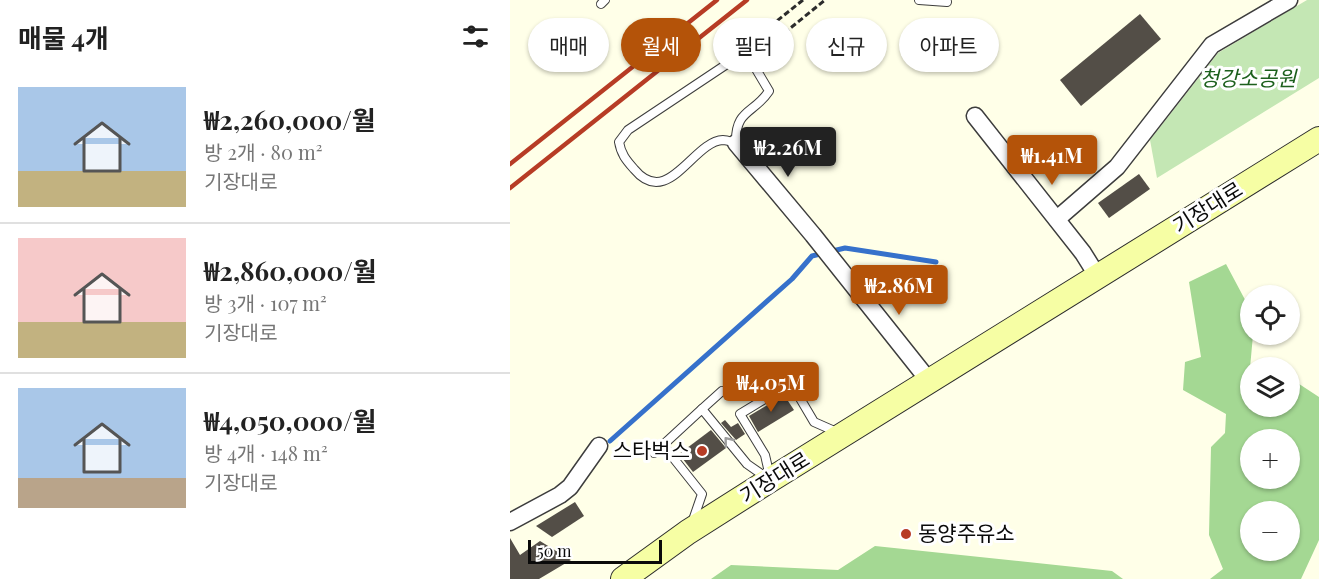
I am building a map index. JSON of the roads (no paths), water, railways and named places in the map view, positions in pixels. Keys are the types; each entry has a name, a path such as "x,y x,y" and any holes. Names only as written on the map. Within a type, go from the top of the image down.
{"main road":[{"name":"기장대로","path":"635,576 688,532 1319,139"}],"street":[{"path":"1057,219 1117,167 1212,45 1289,0"},
{"path":"975,116 1083,253 1098,277"},
{"path":"736,143 813,235 930,382"},
{"path":"510,522 560,495 570,487 599,446"}],"lane":[{"path":"919,0 947,2"},
{"path":"739,60 753,64 769,91 740,118 736,130 736,143 722,140 711,145 668,179 655,183 643,180 621,154 619,142 628,130 727,64 739,60"},
{"path":"770,480 765,455 740,414 791,383 814,422 843,435"},
{"path":"654,453 722,391"},
{"path":"702,409 747,464 770,480"},
{"path":"663,445 702,495 688,532"}],"waterway":[{"path":"610,441 792,279 812,256 845,248 936,262"}],"railway":[{"path":"510,164 717,0"},
{"path":"510,188 747,0"}],"place":[{"name":"스타벅스","path":"702,451"},
{"name":"동양주유소","path":"906,534"}],"park label":[{"name":"청강소공원","path":"1248,79"}]}
